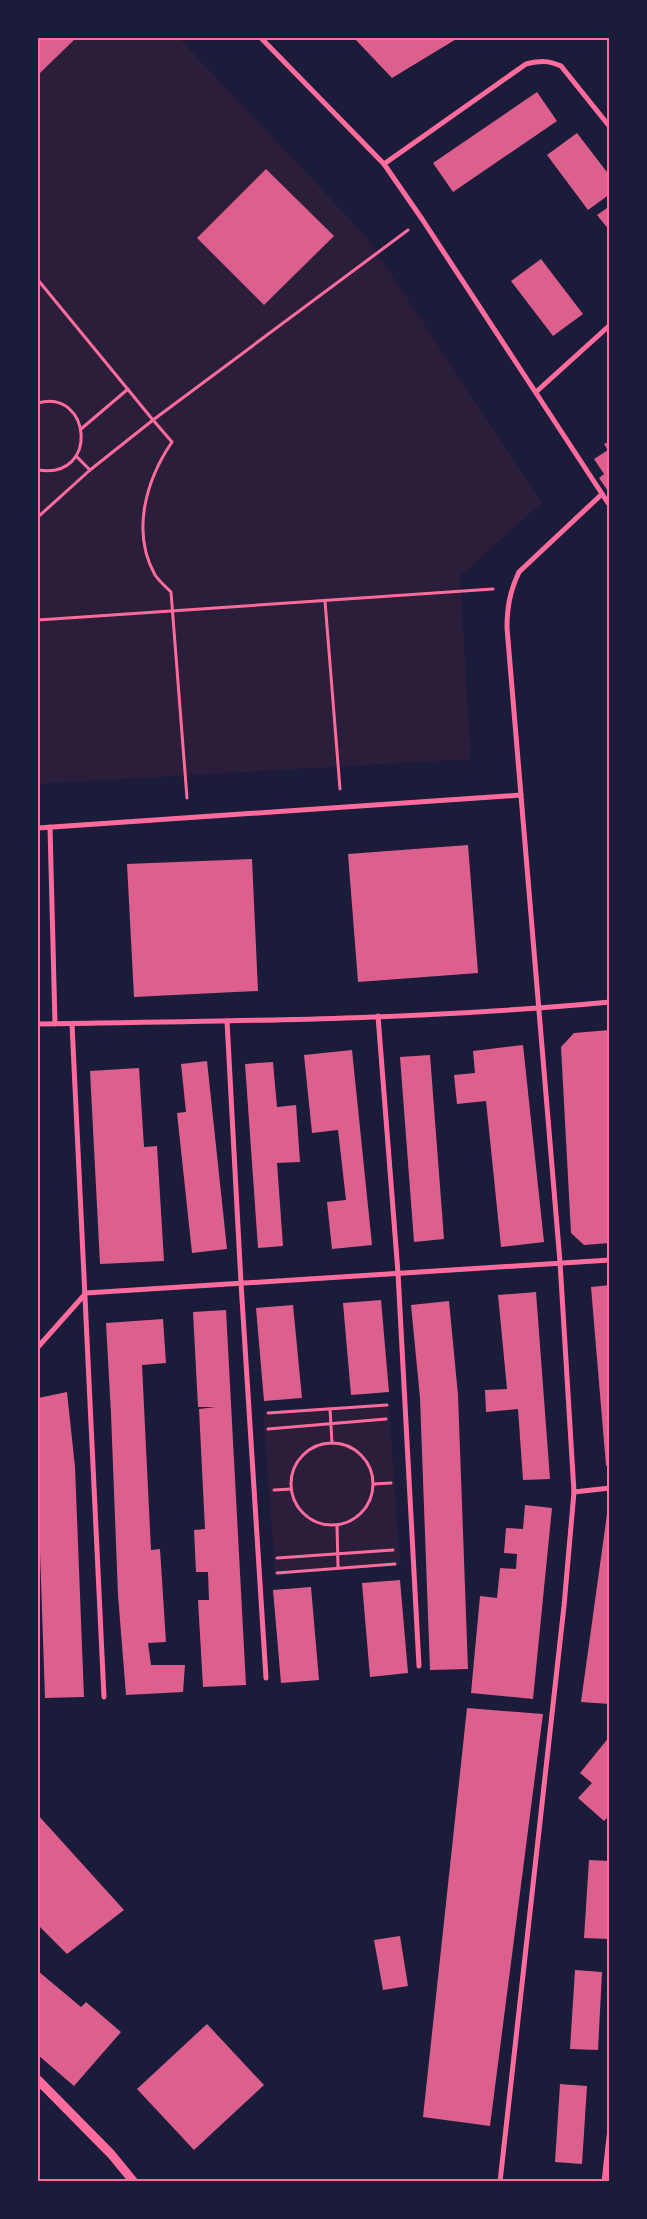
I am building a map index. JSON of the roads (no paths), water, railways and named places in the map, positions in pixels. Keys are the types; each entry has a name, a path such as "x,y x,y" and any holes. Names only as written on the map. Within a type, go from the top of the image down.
{"street":[{"path":"261,38 384,164 610,506"},
{"path":"384,164 526,64 539,61 550,61 561,66 610,127"},
{"path":"536,392 610,325"},
{"path":"500,2182 564,1606 574,1492 560,1262 506,628 507,608 512,588 519,572 602,494"},
{"path":"38,828 521,796"},
{"path":"50,828 54,1024"},
{"path":"38,1024 378,1016 538,1008 610,1002"},
{"path":"378,1016 398,1273 419,1666"},
{"path":"227,1021 241,1284 266,1678"},
{"path":"72,1024 104,1697"},
{"path":"38,1347 86,1292 610,1260"},
{"path":"574,1492 610,1488"},
{"path":"38,2080 111,2154 134,2182"},
{"path":"604,2182 610,2128"}]}
